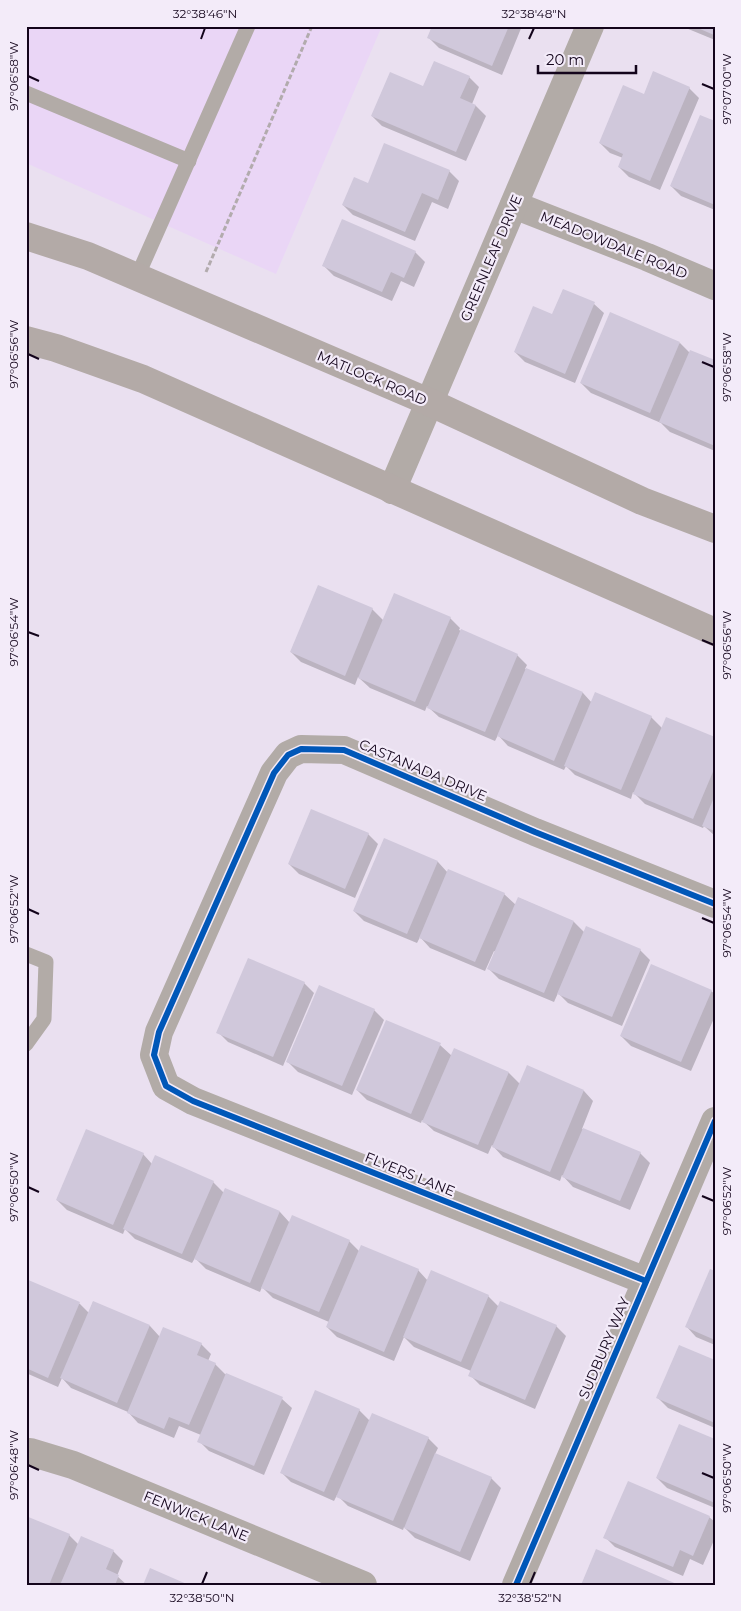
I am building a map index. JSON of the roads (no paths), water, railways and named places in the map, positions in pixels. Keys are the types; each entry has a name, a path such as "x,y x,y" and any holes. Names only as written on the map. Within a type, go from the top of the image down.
{"main road":[{"name":"MATLOCK ROAD","path":"26,236 88,256 429,402 642,501 715,529"},
{"path":"26,340 56,348 143,380 715,632"}],"street":[{"name":"GREENLEAF DRIVE","path":"392,490 590,26"},
{"name":"MEADOWDALE ROAD","path":"514,205 715,286"},
{"name":"CASTANADA DRIVE","path":"166,1086 154,1055 159,1032 274,774 288,755 301,749 344,750 536,832 715,904"},
{"name":"FLYERS LANE","path":"166,1086 193,1102 646,1281"},
{"name":"SUDBURY WAY","path":"516,1585 715,1121"},
{"name":"FENWICK LANE","path":"26,1452 73,1465 364,1585"}],"lane":[{"path":"137,277 248,26"},
{"path":"26,93 189,161"},
{"path":"26,954 46,962 44,1019 26,1044"}]}
